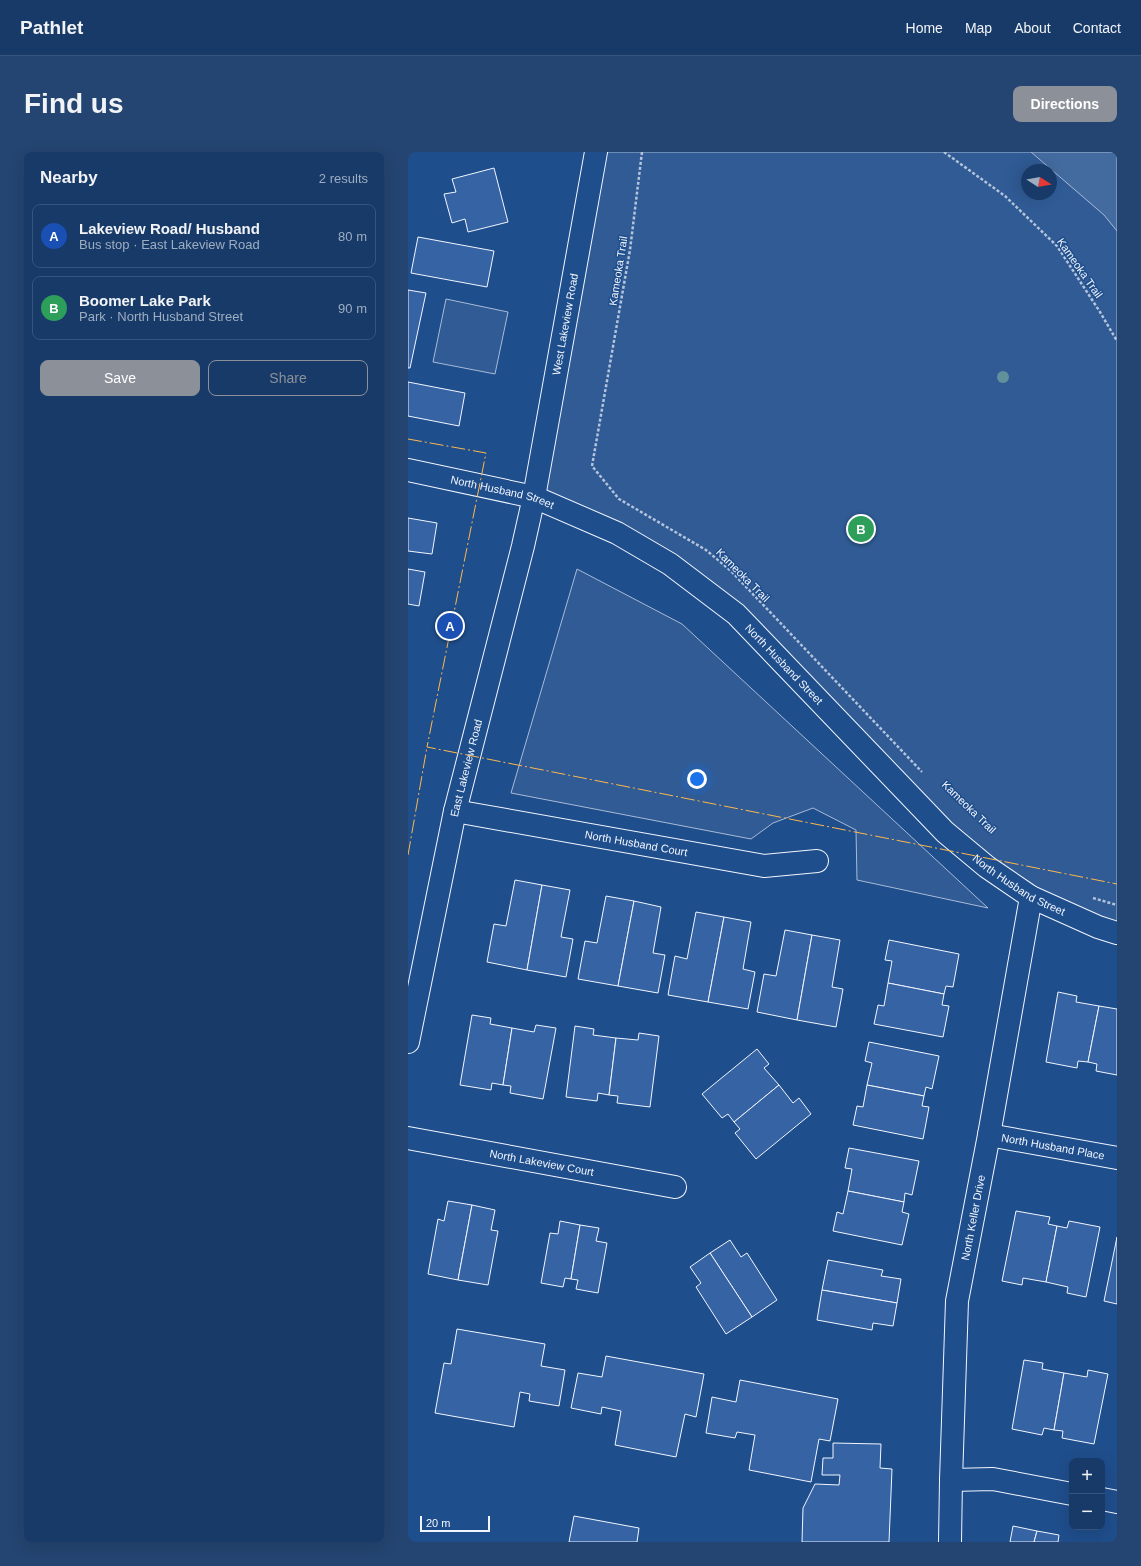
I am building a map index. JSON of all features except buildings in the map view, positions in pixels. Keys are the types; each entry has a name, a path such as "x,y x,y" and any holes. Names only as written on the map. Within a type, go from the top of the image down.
{"street":[{"name":"West Lakeview Road","path":"534,496 596,152"},
{"name":"North Husband Street","path":"408,470 534,496 616,533 670,564 736,614 945,832 987,867 1031,897 1098,927 1117,933"},
{"name":"East Lakeview Road","path":"408,1042 455,811 534,496"},
{"name":"North Husband Court","path":"455,811 764,866 817,861"},
{"name":"North Keller Drive","path":"950,1542 957,1300 989,1135 1031,897"},
{"name":"North Husband Place","path":"989,1135 1117,1158"},
{"name":"North Lakeview Court","path":"408,1138 675,1187"},
{"path":"951,1480 993,1479 1069,1493"},
{"path":"1105,1500 1117,1502"}],"path":[{"name":"Kameoka Trail","path":"642,152 630,250 592,466 619,499 706,550 731,571 927,777"},
{"name":"Kameoka Trail","path":"944,152 1005,196 1057,246 1117,341"},
{"path":"1088,896 1117,905"}],"shaded area":[{"path":"601,152 1117,152 1117,931 989,866 737,613 537,495"},
{"path":"1031,152 1117,152 1117,231 1104,215 1057,174 1057,164 1045,164"},
{"path":"446,299 508,312 495,374 433,362"},
{"path":"577,569 682,624 988,908 857,880 856,830 813,808 773,823 751,839 511,793"}],"power":[{"path":"408,439 486,453 427,747 1117,884"},
{"path":"408,855 427,747"}],"place":[{"name":"Boomer Lake Park","path":"861,529"},
{"name":"Lakeview Road/ Husband","path":"450,626"}]}
